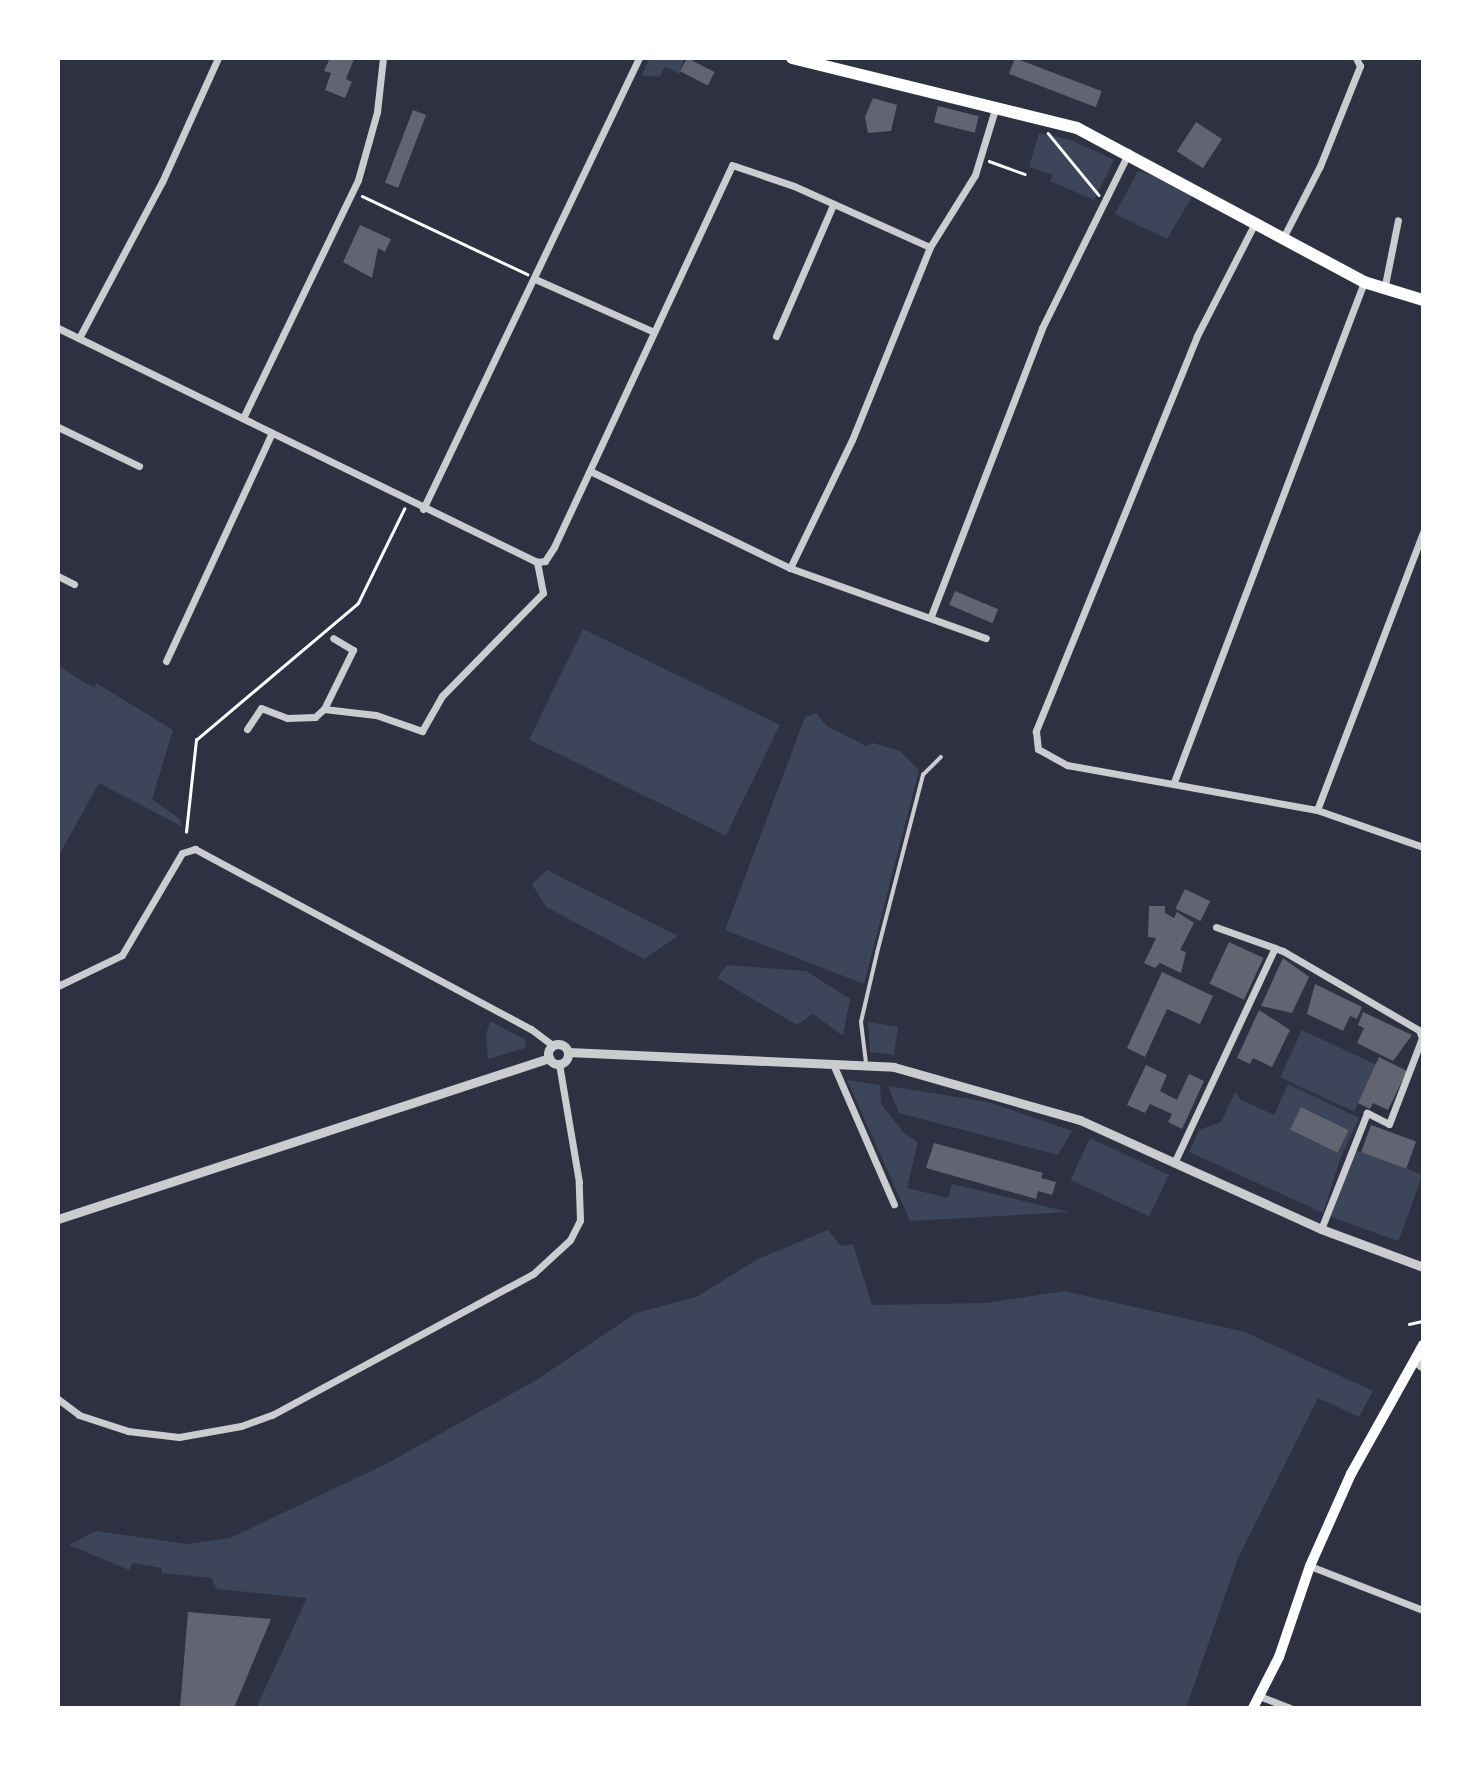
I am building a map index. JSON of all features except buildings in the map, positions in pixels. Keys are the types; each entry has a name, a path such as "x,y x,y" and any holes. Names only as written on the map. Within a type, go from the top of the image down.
{"main road":[{"path":"792,58 1043,116 1129,152 1364,282 1423,300"},
{"path":"1253,1708 1296,1617 1310,1566 1379,1416 1419,1364 1423,1345"}],"street":[{"path":"79,338 162,182 218,58"},
{"path":"243,418 353,191 377,112 383,58"},
{"path":"423,509 536,279 639,58"},
{"path":"1283,237 1320,166 1360,66 1356,58"},
{"path":"790,568 852,440 930,247 966,193 981,158 997,105"},
{"path":"930,615 1042,328 1129,152"},
{"path":"537,562 549,556 732,165 794,186 930,247"},
{"path":"776,336 833,205"},
{"path":"1384,290 1398,220"},
{"path":"1256,223 1191,348 1036,731 1038,749 1067,765 1174,782 1317,810 1423,847"},
{"path":"536,279 654,332"},
{"path":"1174,782 1364,282"},
{"path":"58,328 423,509 537,562"},
{"path":"58,427 139,466"},
{"path":"166,661 272,433"},
{"path":"590,471 790,568 930,615 986,638"},
{"path":"1317,810 1423,533"},
{"path":"324,709 376,715 422,731 442,696 543,593 537,562"},
{"path":"58,576 74,584"},
{"path":"247,729 261,708 287,718 314,717 324,709 353,650 333,638"},
{"path":"58,986 122,955 182,853 195,849 531,1029 552,1045 562,1044 568,1052"},
{"path":"1216,927 1275,948 1317,968 1419,1030 1422,1038 1389,1124 1367,1113 1321,1228"},
{"path":"1175,1161 1275,948"},
{"path":"549,1058 552,1045"},
{"path":"568,1052 834,1064 866,1063 1001,1095 1080,1120 1321,1228 1423,1267"},
{"path":"58,1399 79,1415 128,1431 179,1437 240,1426 342,1379 533,1274 570,1240 580,1220 579,1182 559,1064 568,1052"},
{"path":"58,1219 549,1058 559,1064"},
{"path":"834,1064 894,1204"},
{"path":"1310,1566 1423,1610"},
{"path":"1259,1696 1291,1708"}],"lane":[{"path":"866,1063 861,1022 877,953 920,782 942,757"}],"path":[{"path":"1043,116 1050,138 1067,152 1106,202"},
{"path":"981,158 1025,174"},
{"path":"353,191 536,279"},
{"path":"358,603 408,501"},
{"path":"1409,1324 1422,1321"}],"shaded area":[{"path":"650,58 684,58 680,74 665,67 659,77 642,75"},
{"path":"1039,133 1071,140 1114,160 1094,200 1050,181 1053,175 1029,167"},
{"path":"1138,171 1196,190 1167,239 1115,214"},
{"path":"583,629 780,725 726,836 529,740"},
{"path":"58,665 85,683 95,687 96,683 173,730 152,799 180,819 183,827 99,783 58,857"},
{"path":"816,713 827,726 866,746 873,743 900,751 919,770 864,984 725,930 805,717"},
{"path":"547,870 678,936 644,959 546,907 532,884"},
{"path":"727,965 806,971 850,999 843,1036 813,1014 797,1025 717,978"},
{"path":"490,1021 526,1040 525,1048 488,1059 486,1035"},
{"path":"868,1022 898,1027 894,1055 870,1052"},
{"path":"1302,1030 1376,1065 1354,1112 1280,1077"},
{"path":"847,1080 880,1085 881,1104 905,1134 918,1142 907,1188 948,1198 952,1184 1069,1212 910,1221"},
{"path":"1288,1084 1359,1118 1340,1159 1323,1213 1189,1152 1199,1130 1221,1122 1235,1092 1241,1100 1274,1115"},
{"path":"888,1086 988,1102 1072,1131 1058,1155 899,1113"},
{"path":"1090,1138 1169,1175 1149,1216 1071,1180"},
{"path":"1355,1150 1423,1175 1398,1241 1331,1217"},
{"path":"828,1230 841,1246 853,1244 872,1305 986,1303 1064,1291 1245,1332 1373,1391 1359,1417 1318,1398 1238,1558 1186,1708 256,1708 307,1598 217,1589 211,1578 162,1573 162,1568 133,1563 129,1570 69,1545 96,1531 187,1544 230,1538 388,1463 538,1379 636,1313 696,1297 760,1258"}]}
